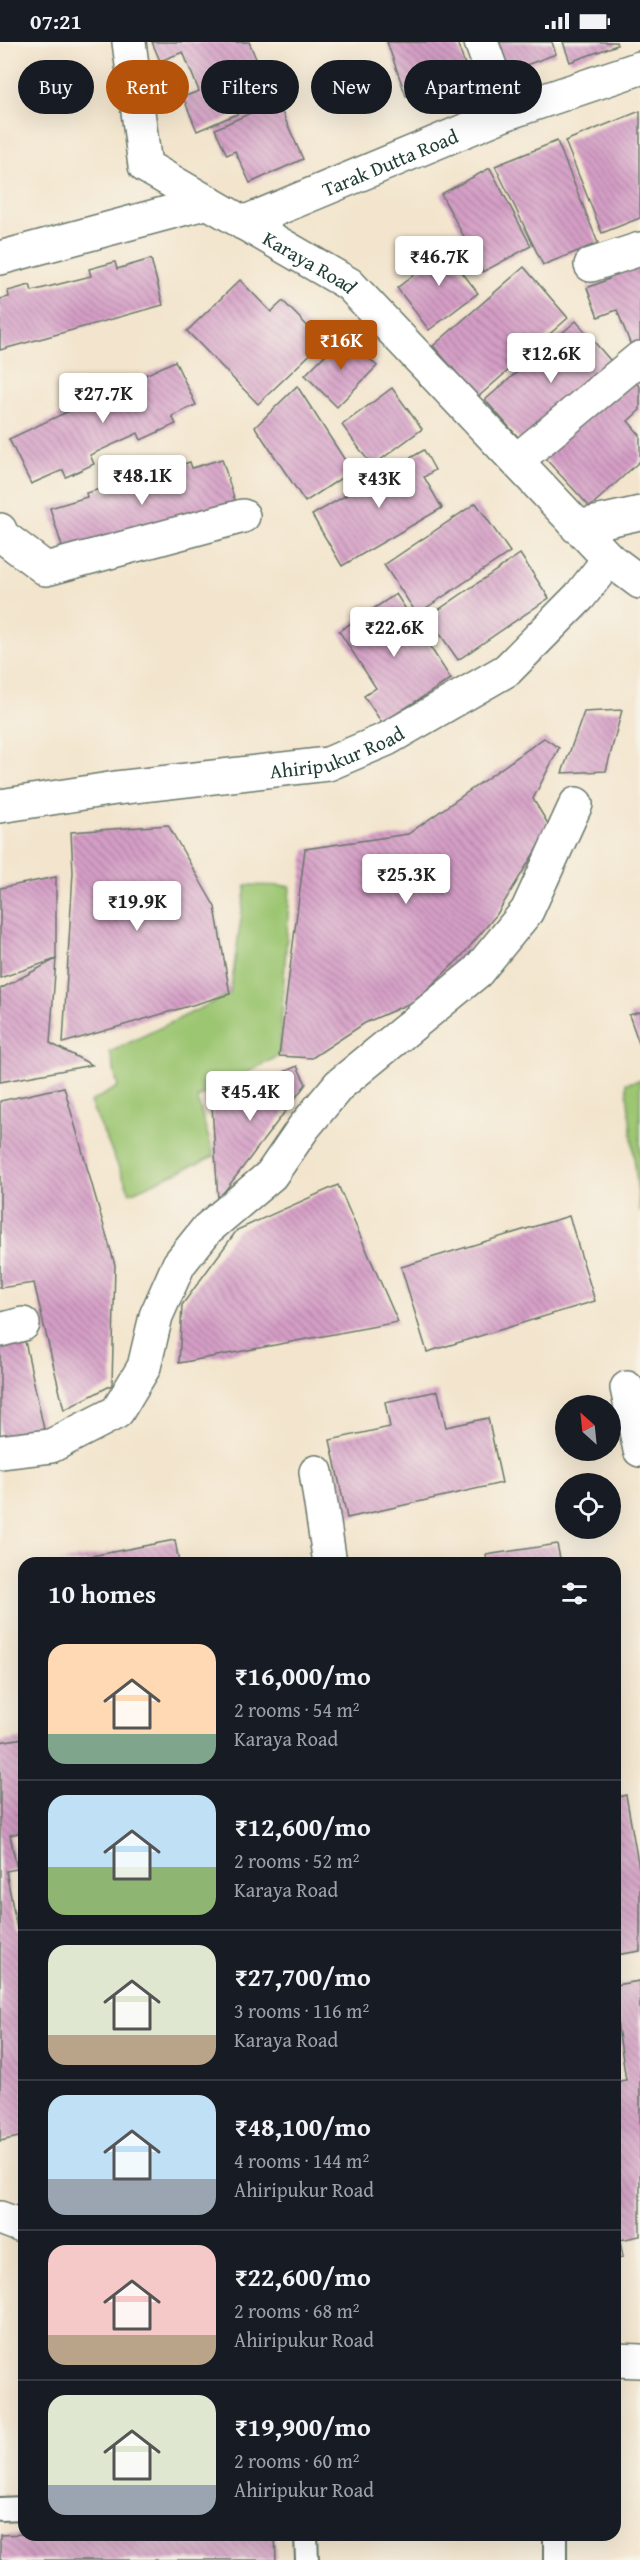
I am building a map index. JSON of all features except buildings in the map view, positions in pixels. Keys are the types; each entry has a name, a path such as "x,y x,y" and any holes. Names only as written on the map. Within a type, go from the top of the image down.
{"street":[{"name":"Karaya Road","path":"129,42 145,166 349,284 517,460 577,527 609,559 640,582"},
{"path":"481,42 488,60"},
{"name":"Tarak Dutta Road","path":"542,101 640,68"},
{"name":"Tarak Dutta Road","path":"243,222 505,114"},
{"path":"0,258 208,202"},
{"path":"591,265 640,249"},
{"path":"517,460 640,358"},
{"path":"577,527 640,513"},
{"path":"0,530 1,535 46,569 243,516"},
{"name":"Ahiripukur Road","path":"0,806 116,788 328,764 387,739 507,670 580,596 609,559"},
{"path":"0,1452 51,1446 117,1412 144,1367 156,1316 179,1264 207,1229 271,1175 304,1127 339,1085 477,972 527,911 576,804"},
{"path":"627,1388 640,1450"},
{"path":"316,1472 329,1557"},
{"path":"0,2218 18,2225"},
{"path":"621,2360 640,2361"}],"lane":[{"path":"0,2509 18,2508"},
{"path":"306,2541 307,2560"},
{"path":"555,2541 555,2560"}],"green space":[{"path":"246,885 290,886 279,1056 197,1098 214,1156 130,1193 90,1102 118,1087 110,1052 230,994"},
{"path":"640,1080 640,1212 626,1083"}]}
